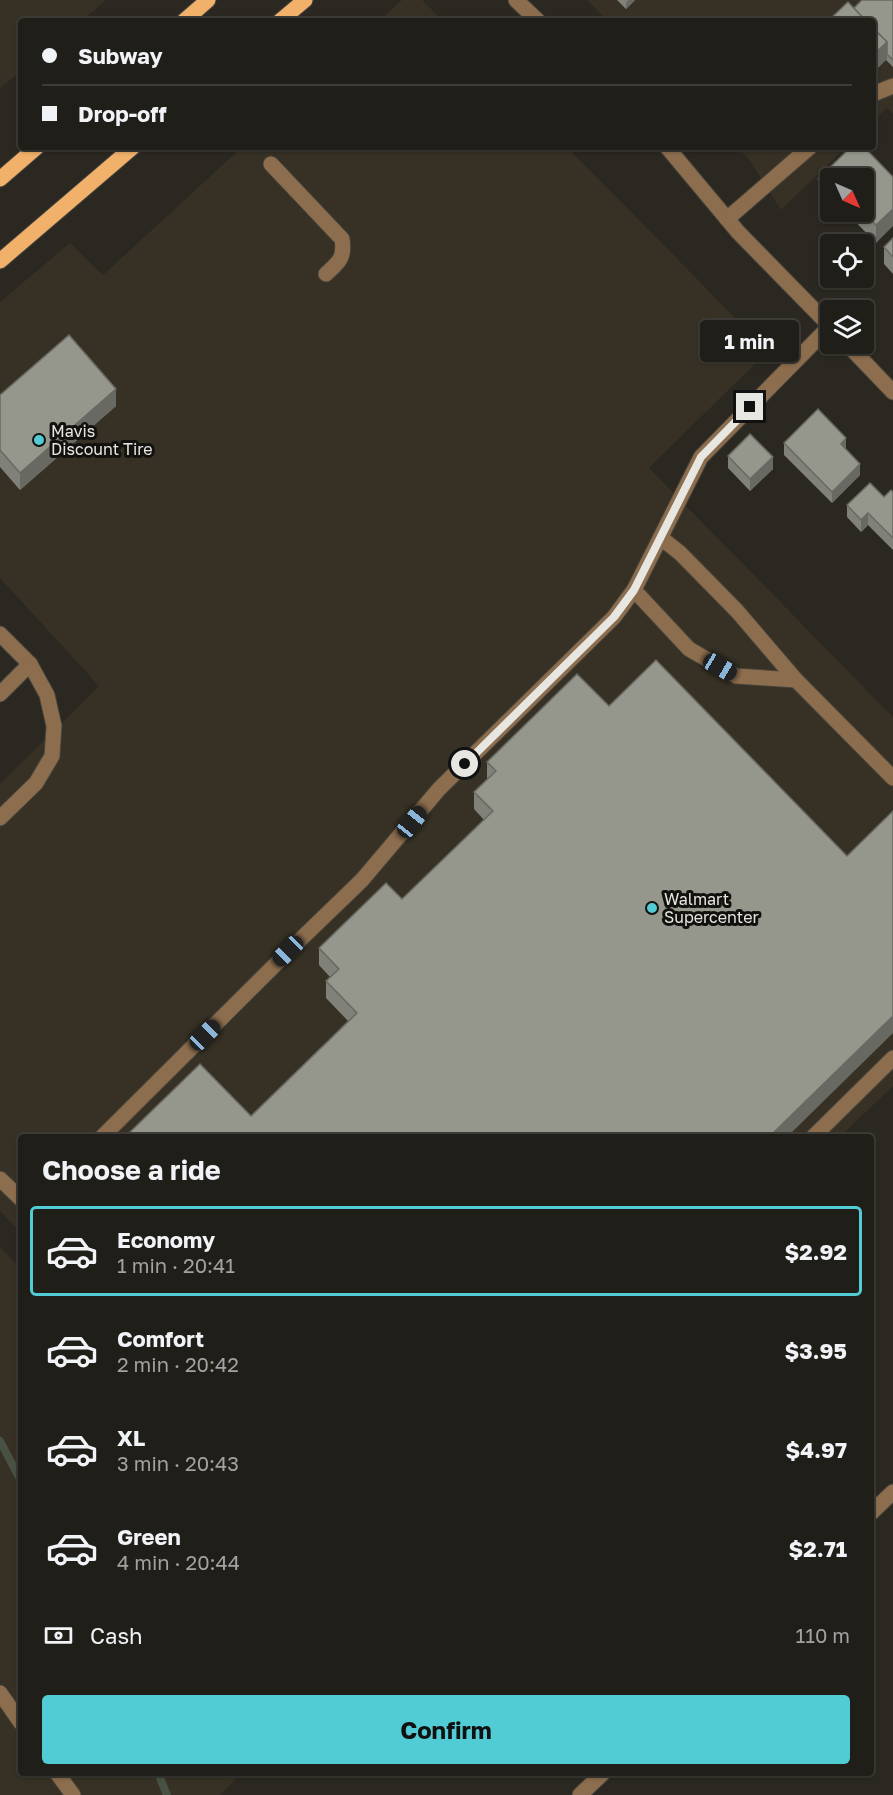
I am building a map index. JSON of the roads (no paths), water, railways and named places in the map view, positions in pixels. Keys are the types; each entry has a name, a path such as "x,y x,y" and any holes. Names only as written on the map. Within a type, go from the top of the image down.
{"main road":[{"path":"187,18 208,0"},
{"path":"284,18 305,0"},
{"path":"0,179 34,150"},
{"path":"0,261 130,150"}],"street":[{"path":"516,0 535,18"},
{"path":"876,93 893,86"},
{"path":"670,150 727,219 820,316"},
{"path":"727,219 807,150"},
{"path":"271,164 342,240 344,251 340,261 326,274"},
{"path":"105,1134 362,880 439,789 614,617 634,590 701,457 820,338"},
{"path":"857,354 893,392"},
{"path":"661,538 737,611 796,680 893,777"},
{"path":"634,590 689,649 736,676 796,680"},
{"path":"0,634 30,664 46,695 54,726 52,756 36,783 0,818"},
{"path":"0,694 30,664"},
{"path":"816,1134 893,1059"},
{"path":"0,1179 18,1196"},
{"path":"874,1510 893,1492"},
{"path":"0,1694 18,1719"},
{"path":"59,1776 73,1795"},
{"path":"580,1795 600,1776"}],"waterway":[{"path":"0,1441 18,1475"},
{"path":"159,1776 167,1795"}],"place":[{"name":"Mavis Discount Tire","path":"39,440"},
{"name":"Walmart Supercenter","path":"652,908"}]}
